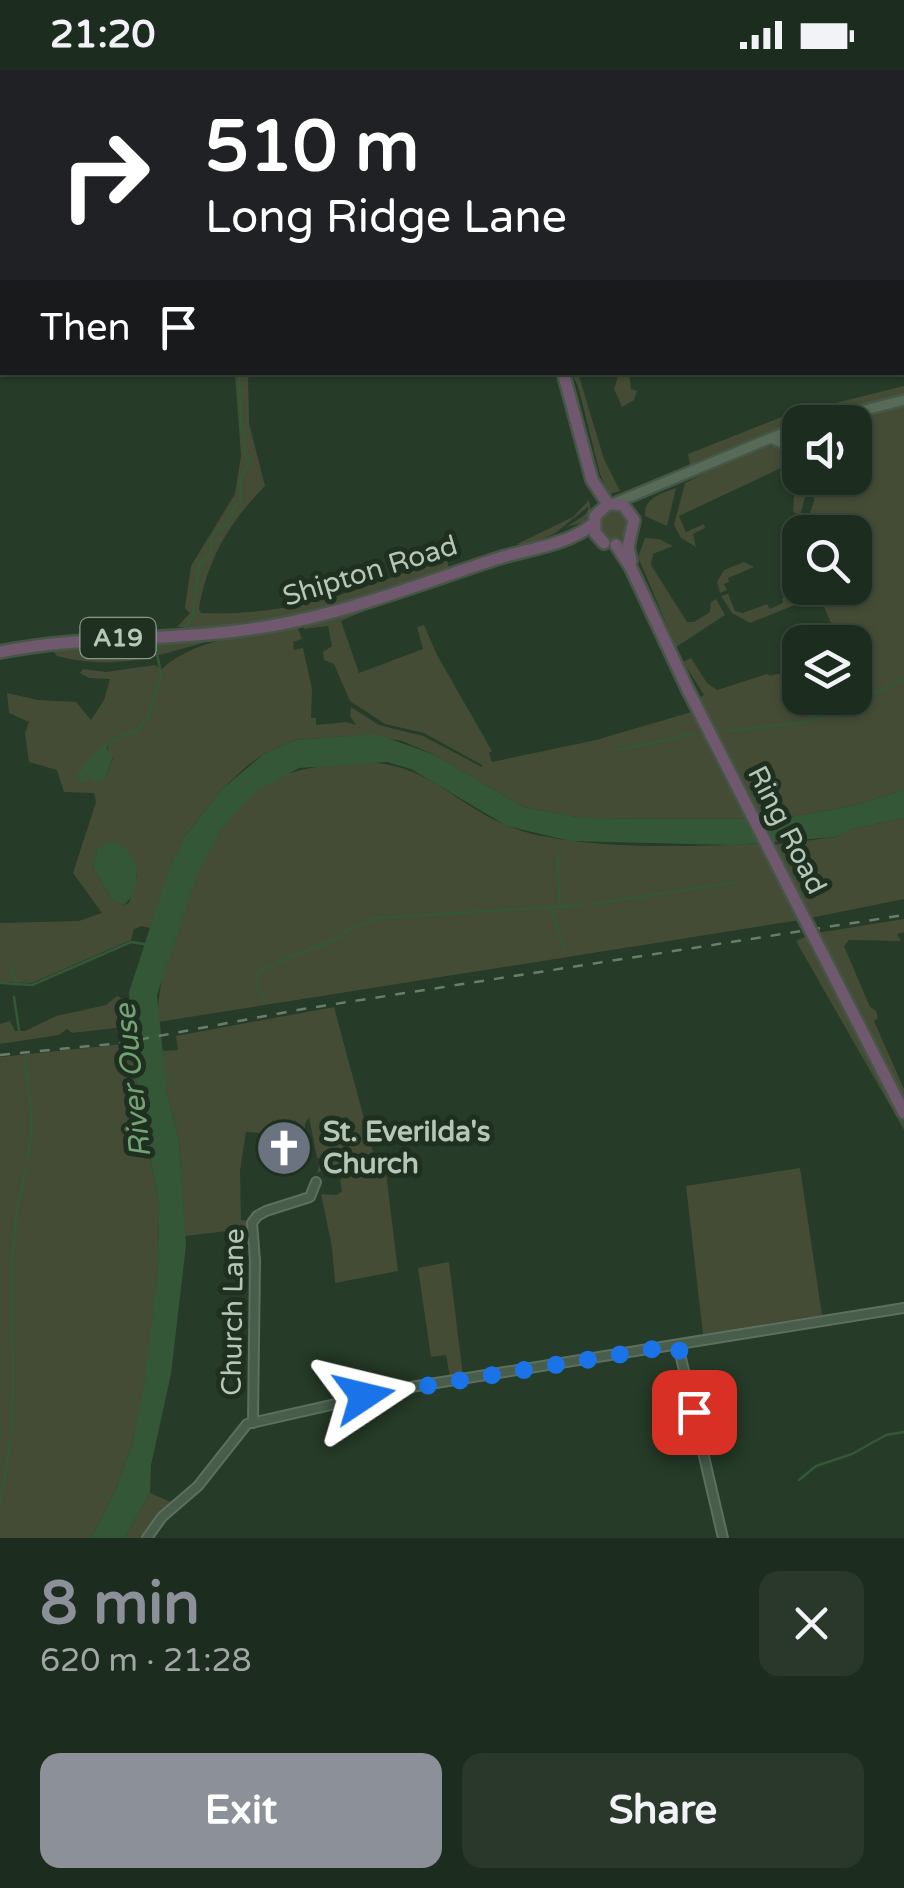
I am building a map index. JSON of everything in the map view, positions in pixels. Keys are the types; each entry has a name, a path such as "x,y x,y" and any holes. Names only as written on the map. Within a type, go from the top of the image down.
{"highway":[{"path":"564,375 604,510"},
{"path":"591,474 605,496 595,532 614,551 640,589"},
{"path":"548,543 557,535 584,526 604,510 632,514 631,536 605,543"},
{"name":"Shipton Road","path":"571,538 604,510"},
{"name":"Ring Road","path":"631,536 628,551 640,589 904,1112"},
{"name":"Shipton Road","path":"0,652 79,640 236,631 301,620 371,602 548,543 571,538 605,543"},
{"name":"Ring Road","path":"605,543 631,568"}],"main road":[{"path":"872,408 904,400"},
{"name":"Shipton Road","path":"604,510 782,436"},
{"path":"776,438 782,441"},
{"path":"632,514 642,494"}],"street":[{"name":"Church Lane","path":"254,1423 252,1223 266,1211 310,1197 316,1182"},
{"path":"147,1538 162,1517 198,1486 238,1432 254,1423 380,1392 904,1308"},
{"path":"678,1345 723,1538"}],"shaded area":[{"path":"235,375 248,375 249,423 265,486 222,542 208,574 201,613 265,610 327,598 446,556 449,568 316,612 247,624 177,627 190,613 185,608 191,566 235,494 241,456"},
{"path":"572,375 579,375 604,459 620,491 609,494 600,474"},
{"path":"618,375 629,375 631,389 637,391 634,400 622,407 614,389"},
{"path":"904,386 904,395 867,405 827,405"},
{"path":"904,406 904,790 852,806 779,819 583,818 523,807 435,755 402,741 367,735 296,740 265,753 221,790 183,839 150,928 134,929 131,940 32,983 0,982 0,923 79,921 102,913 73,873 96,802 94,793 64,792 57,770 29,762 25,733 29,722 9,713 7,693 76,702 91,720 104,700 110,679 89,678 80,673 83,669 106,672 155,665 161,670 204,645 273,630 298,629 302,639 293,642 294,650 303,648 312,689 311,718 316,718 316,725 356,725 350,716 351,707 379,725 423,736 482,767 424,733 385,724 350,701 334,664 324,660 323,652 332,646 328,626 304,629 304,625 367,607 371,608 341,621 359,673 423,649 417,627 424,625 492,751 492,762 596,740 695,711 731,766 699,698 704,695 683,662 691,658 707,683 717,690 782,673 782,715 872,715 872,625 832,625 823,605 872,605 872,515 809,515 814,495 872,495 872,414","holes":["108,743 113,758 104,780 88,775 85,766","97,849 137,876 129,903 124,905 112,899 93,868"]},
{"path":"782,417 782,429 696,466 690,464 688,454"},
{"path":"782,446 782,469 679,516 686,532 704,524 705,528 693,534 696,547 681,538 674,525 685,483 745,454"},
{"path":"676,488 667,526 645,516 650,501"},
{"path":"794,495 806,495 800,515 793,512"},
{"path":"589,500 591,511 584,522 567,527 586,514 589,506 554,534 522,546 517,544 573,517"},
{"path":"614,510 628,519 629,525 620,539 614,540 600,531 599,525 608,511"},
{"path":"645,538 673,546 653,554 651,565 687,622 710,612 711,602 716,599 725,615 676,647 638,557"},
{"path":"744,562 754,567 728,578 729,582 724,584 727,590 720,593 717,582 724,570"},
{"path":"728,594 735,611 743,613 767,604 770,609 782,603 794,605 750,623 732,613 721,596"},
{"path":"219,638 120,662 80,661 54,652 56,647"},
{"path":"376,734 435,755 523,807 583,818 779,819 852,806 904,790 904,818 852,829 836,837 732,845 570,841 507,826 411,769 387,762 299,768 252,794 220,831 197,874 157,995 167,1094 179,1141 186,1245 171,1374 151,1465 150,1493 124,1538 91,1538 115,1492 133,1441 158,1267 159,1206 135,1074 129,992 168,873 183,839 221,790 265,753 296,740"},
{"path":"109,741 107,749 113,757 104,780 95,783 84,770 88,783 79,781 77,775 89,758"},
{"path":"360,762 403,768 486,815 530,833 629,845 758,843 800,920 158,1022 159,996 174,933 200,867 234,812 252,793 277,778"},
{"path":"904,818 904,899 810,918 772,845 836,837 852,829"},
{"path":"112,841 128,852 136,870 134,889 124,905 112,899 93,868 97,849"},
{"path":"904,919 904,932 897,934 901,941 849,940 844,946 870,1007 876,1011 878,1018 874,1021 904,1089 904,1100 817,933"},
{"path":"807,936 904,1122 904,1130 796,941"},
{"path":"117,996 130,1002 132,1026 72,1033 67,1029 59,1035 0,1044 0,1024 10,1021 15,1031 25,1031 56,1016 106,1005"},
{"path":"334,1007 373,1152 369,1155 381,1158 386,1173 398,1271 335,1283 321,1194 337,1195 342,1191 343,1178 329,1168 317,1173 320,1162 327,1159 317,1158 309,1117 305,1124 305,1160 298,1161 298,1172 283,1173 283,1162 273,1162 275,1134 246,1132 240,1171 241,1220 249,1221 249,1237 236,1239 236,1230 185,1236 179,1141 161,1051 178,1050 176,1036"},
{"path":"133,1043 159,1206 158,1267 146,1378 133,1441 115,1492 91,1538 0,1538 0,1057"},
{"path":"800,1168 822,1315 703,1334 686,1186"},
{"path":"449,1262 463,1376 450,1377 446,1355 431,1357 418,1268"},
{"path":"150,1493 173,1503 155,1519 143,1538 124,1538"}],"waterway":[{"path":"185,627 193,617 199,565 210,554 213,534 227,525 235,505 241,502 240,480 251,459 245,456 241,428 239,375"},
{"path":"109,742 138,730 148,717 161,674 156,649 162,644"},
{"path":"728,731 805,722 832,714 904,679"},
{"path":"619,750 693,734"},
{"path":"560,907 557,860 561,852"},
{"path":"593,904 737,882"},
{"path":"277,963 377,918 585,905"},
{"path":"551,908 564,948"},
{"path":"0,983 32,985 131,942 144,944"},
{"path":"265,1002 257,972 274,965"},
{"path":"11,966 17,984"},
{"path":"14,997 19,1030"},
{"path":"25,1061 32,1123 28,1160"},
{"path":"11,1435 14,1233 27,1167"},
{"path":"799,1480 816,1466 852,1454 886,1435 904,1432"},
{"path":"0,1505 11,1440"}],"railway":[{"path":"0,1055 121,1043 303,1009 904,915"}],"place":[{"name":"St. Everilda's Church","path":"284,1148"}],"route":[{"path":"364,1396 678,1345 694,1412"}],"water label":[{"name":"River Ouse","path":"133,1081"}]}
